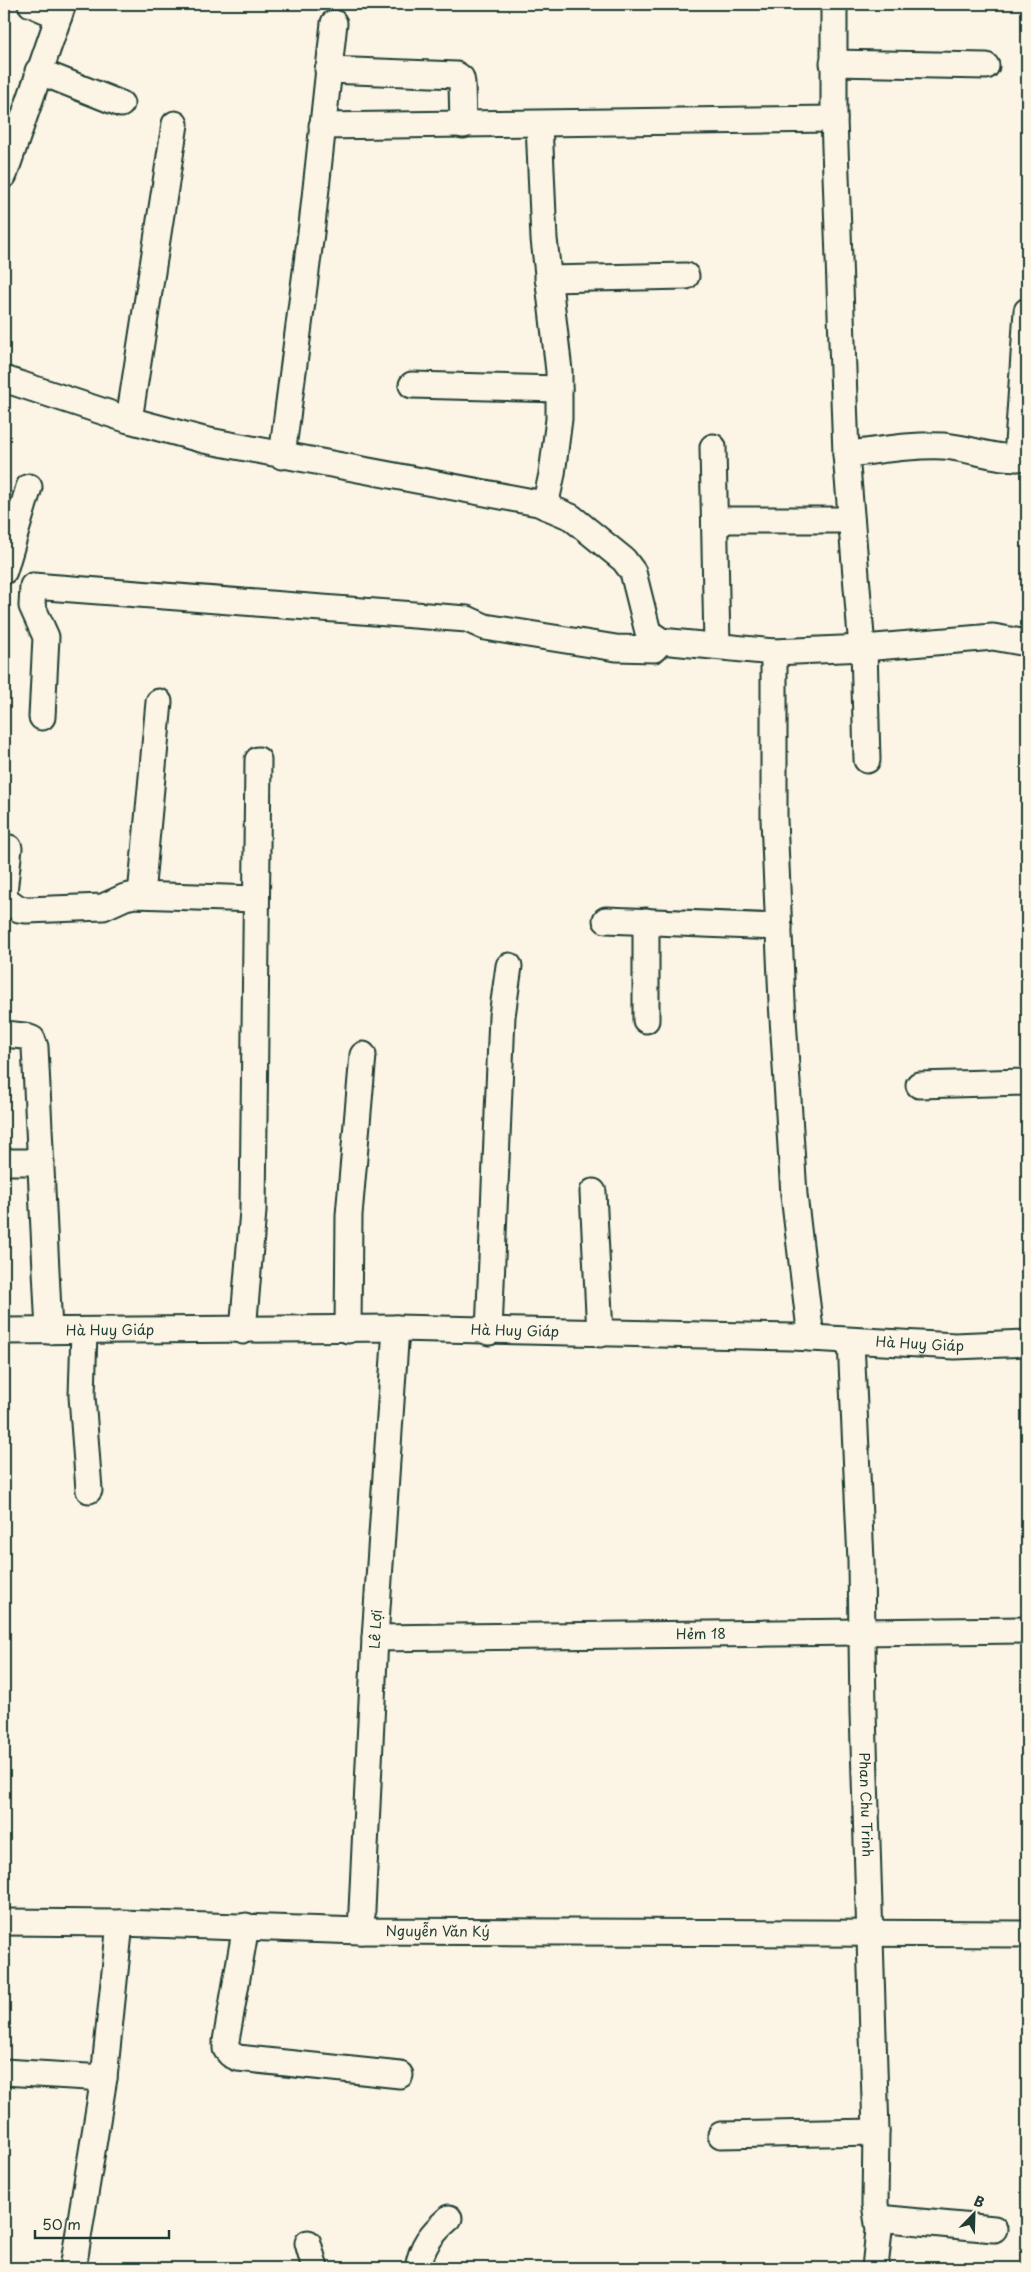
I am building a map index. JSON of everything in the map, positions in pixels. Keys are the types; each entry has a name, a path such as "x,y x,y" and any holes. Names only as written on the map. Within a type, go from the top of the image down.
{"street":[{"path":"4,175 38,71 61,10 31,4"},
{"path":"834,4 834,119 846,454 864,648 867,760"},
{"path":"282,456 334,23"},
{"path":"833,63 986,66"},
{"path":"328,70 457,75 461,78 462,83 462,125"},
{"path":"38,71 121,104"},
{"path":"322,126 834,119"},
{"path":"129,420 175,124"},
{"path":"539,124 544,239 559,370 559,419 545,506"},
{"path":"548,279 686,276"},
{"path":"846,454 932,446 1022,458 1027,311"},
{"path":"4,379 129,420 204,440 545,506 571,517 624,560 633,572 648,632 661,641 774,652 864,648 993,637 1027,643"},
{"path":"412,385 559,389"},
{"path":"713,447 720,524 717,646"},
{"path":"4,571 29,487"},
{"path":"720,524 851,520"},
{"path":"4,582 33,586 467,619 485,627 616,648 654,649 661,641"},
{"path":"33,586 32,606 46,638 42,717"},
{"path":"774,652 774,819 779,927 794,1194 811,1338"},
{"path":"141,895 159,702"},
{"path":"243,1331 253,1211 258,760"},
{"path":"9,848 4,892 5,899 20,908 90,909 110,906 125,897 141,895 256,899"},
{"path":"606,920 779,927"},
{"path":"646,922 646,1020"},
{"path":"489,1332 502,1016 509,966"},
{"path":"4,1034 24,1036 32,1039 35,1047 49,1331"},
{"path":"348,1330 349,1214 363,1055"},
{"path":"919,1085 1027,1082"},
{"path":"4,1162 41,1162"},
{"path":"593,1192 600,1334"},
{"name":"Hà Huy Giáp","path":"4,1331 243,1331 396,1328 489,1332 811,1338 955,1346 1027,1343"},
{"name":"Lê Lợi","path":"361,1930 375,1638 396,1328"},
{"path":"84,1331 82,1396 88,1490"},
{"name":"Phan Chu Trinh","path":"851,1341 871,1933 876,2132 874,2166 875,2204 879,2230 875,2268"},
{"name":"Hẻm 18","path":"375,1638 1027,1630"},
{"name":"Nguyễn Văn Ký","path":"4,1922 120,1922 361,1930 1027,1934"},
{"path":"73,2268 104,2078 120,1922"},
{"path":"246,1926 226,2041 226,2049 230,2054 238,2058 400,2075"},
{"path":"4,2072 104,2078"},
{"path":"722,2135 876,2132"},
{"path":"418,2268 421,2251 429,2236 449,2218"},
{"path":"878,2218 994,2229"},
{"path":"308,2243 315,2268"}]}
